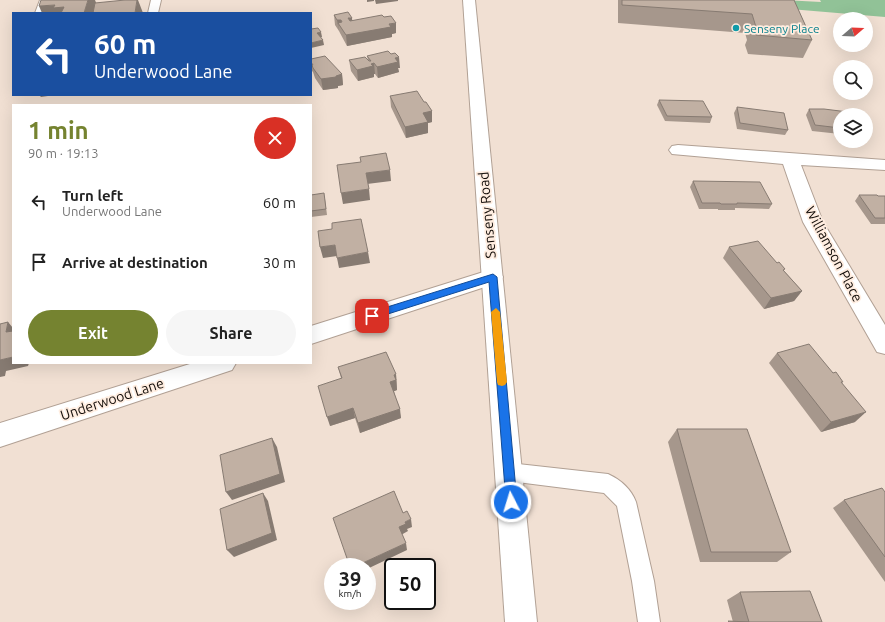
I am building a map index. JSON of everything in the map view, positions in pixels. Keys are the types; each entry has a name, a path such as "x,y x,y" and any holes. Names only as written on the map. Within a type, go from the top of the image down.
{"main road":[{"name":"Senseny Road","path":"469,0 521,622"},
{"path":"678,150 790,160 885,165"},
{"name":"Williamson Place","path":"790,160 813,222 885,345"},
{"path":"312,335 493,277"},
{"name":"Underwood Lane","path":"0,435 221,364"}],"lane":[{"path":"40,12 45,0"},
{"path":"153,12 156,0"},
{"path":"509,472 608,484 619,493 626,502 643,581 649,622"}],"green space":[{"path":"783,0 821,2 820,0 885,0 885,17 873,16 873,12 833,13 778,8"}],"building":[{"path":"41,0 88,0 84,12 62,12 64,7 53,8 55,5 39,6"},
{"path":"137,0 135,12 93,12 95,3"},
{"path":"622,0 794,0 812,40 756,35 752,27 756,27 752,14 622,5"},
{"path":"348,12 352,18 348,18 350,21 382,15 384,17 391,16 396,23 389,24 391,27 346,35 338,23 342,22 341,20 337,20 334,15"},
{"path":"318,28 321,32 317,33 323,40 312,43 312,29"},
{"path":"388,51 391,54 395,53 399,57 395,58 398,62 377,67 374,63 371,64 373,66 357,70 349,60 365,57 371,61 367,56"},
{"path":"325,56 342,74 336,77 321,79 313,68 312,59"},
{"path":"417,91 432,111 423,113 428,122 405,127 390,96"},
{"path":"659,100 703,101 712,117 667,116"},
{"path":"737,107 784,113 788,130 740,123"},
{"path":"809,109 833,110 833,127 815,125"},
{"path":"386,153 390,170 366,173 369,189 341,193 337,165 361,162 360,157"},
{"path":"693,181 760,182 772,204 702,203"},
{"path":"324,193 326,209 312,211 312,195"},
{"path":"859,195 885,196 885,218 875,218"},
{"path":"361,219 368,252 337,258 335,245 320,247 318,231 332,229 332,223"},
{"path":"758,241 777,263 779,262 785,269 783,270 802,291 771,298 729,247"},
{"path":"8,322 6,332 12,331 12,357 0,360 0,324"},
{"path":"809,344 833,373 836,372 843,382 841,382 866,412 831,422 777,353"},
{"path":"386,352 396,374 394,375 396,380 390,382 400,409 358,423 353,408 327,417 318,386 342,378 338,367"},
{"path":"677,429 747,429 791,552 711,552"},
{"path":"272,438 280,474 226,492 220,455"},
{"path":"882,488 885,492 885,557 844,500"},
{"path":"394,491 403,513 407,511 411,519 405,522 406,524 399,527 406,543 374,558 347,558 333,518"},
{"path":"263,493 272,533 227,550 220,509"},
{"path":"810,591 822,622 749,622 740,592"}],"slow traffic":[{"path":"496,312 502,382"}],"place":[{"name":"Senseny Place","path":"736,28"}],"route":[{"path":"372,316 493,277 511,502"}]}
